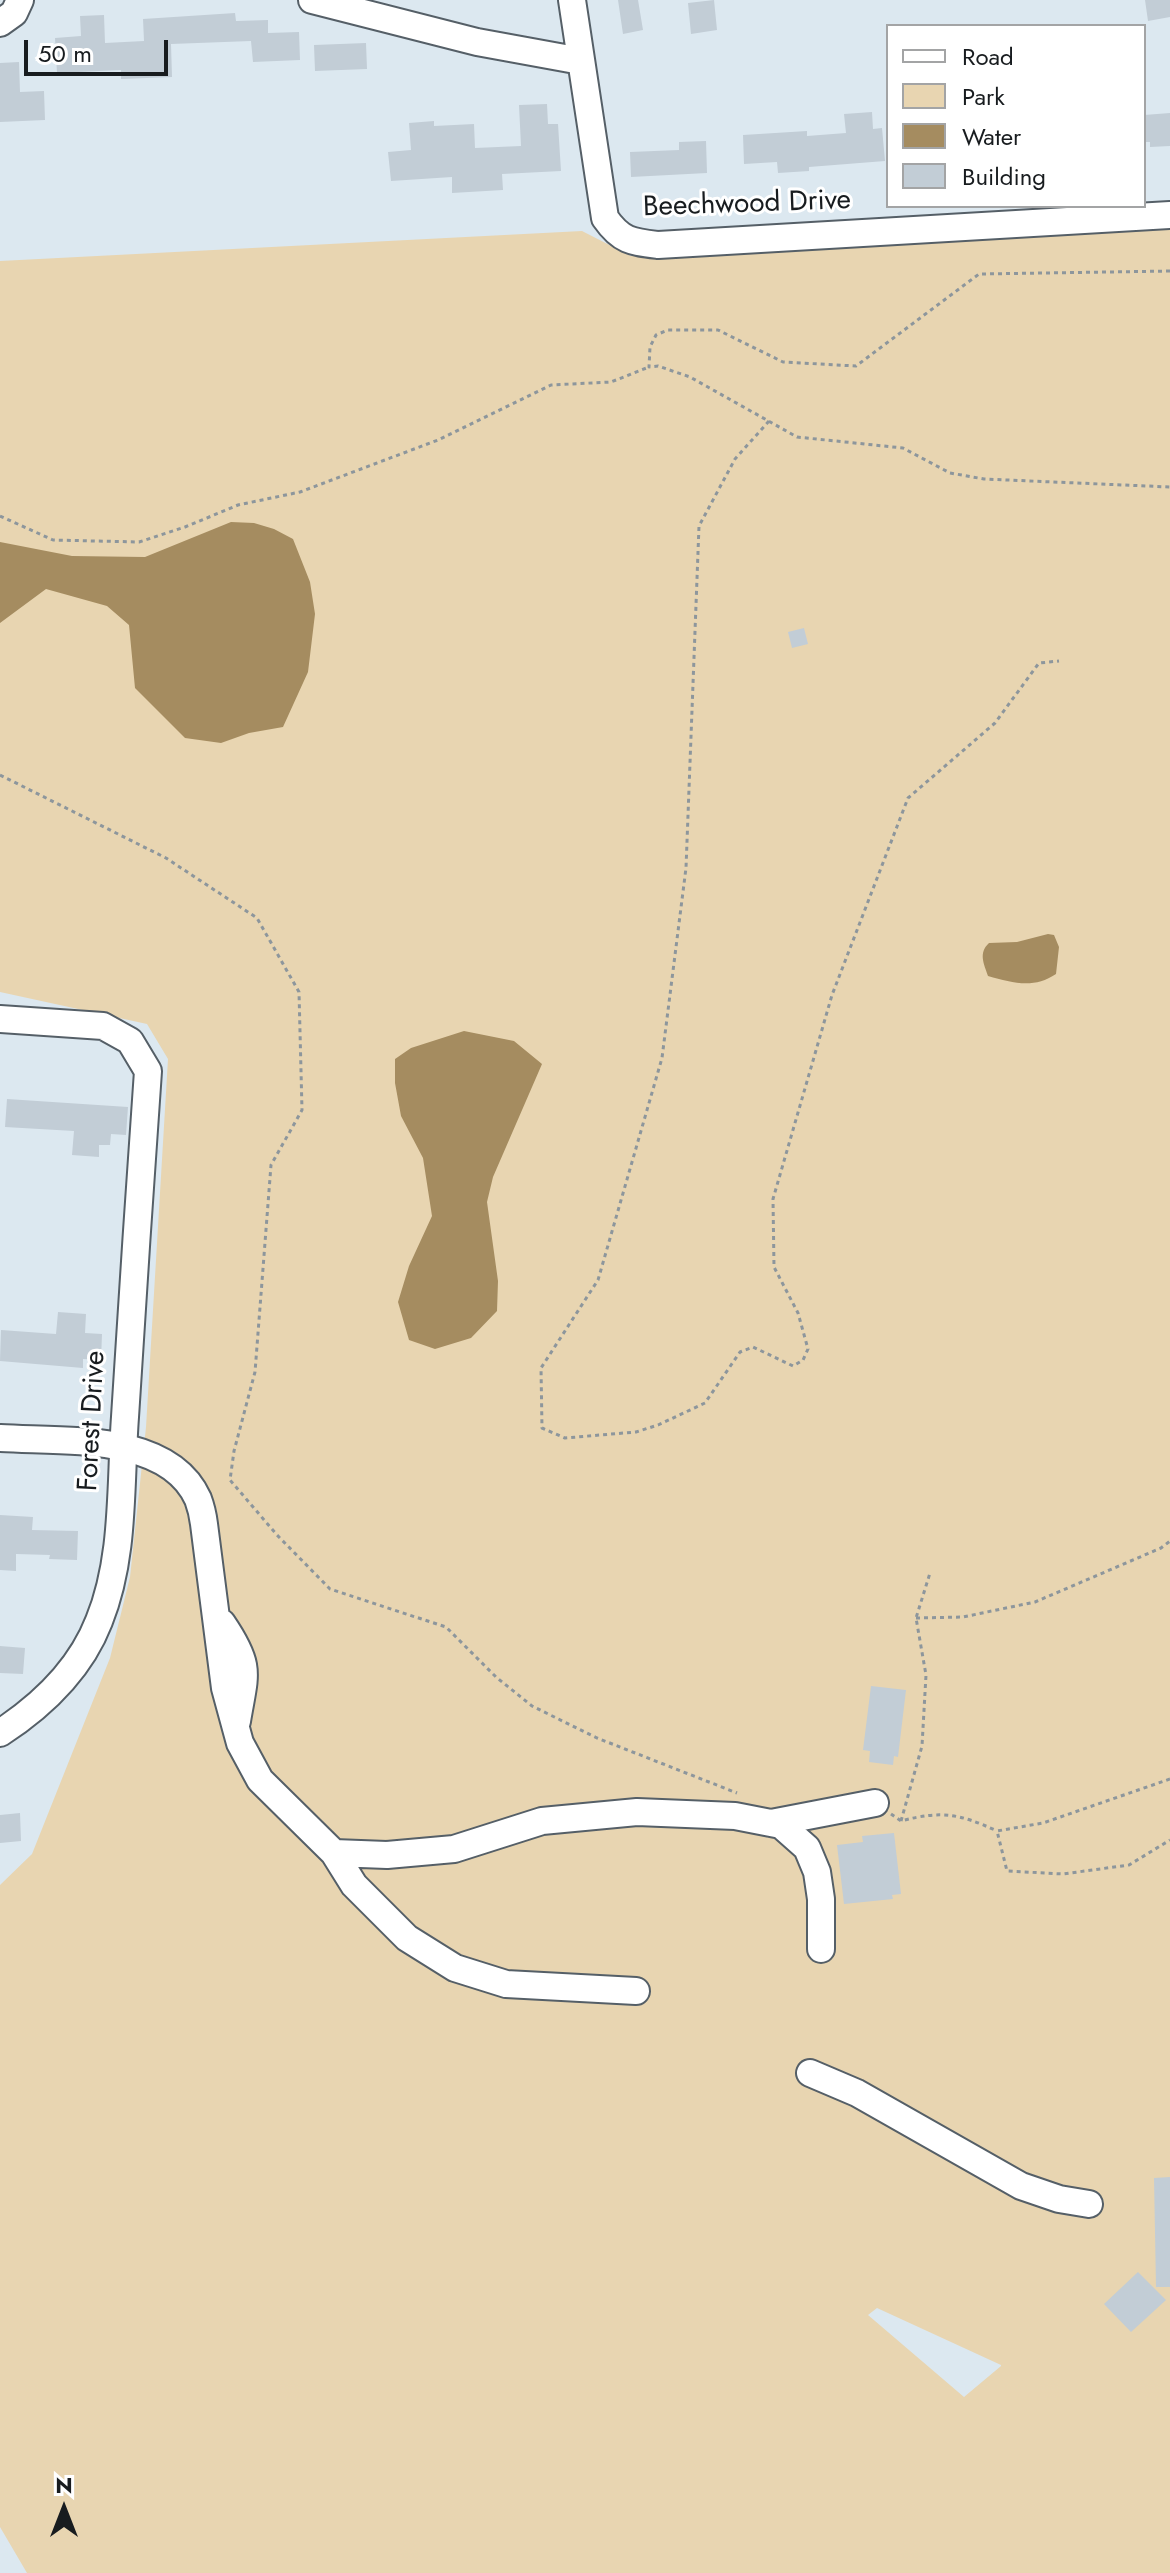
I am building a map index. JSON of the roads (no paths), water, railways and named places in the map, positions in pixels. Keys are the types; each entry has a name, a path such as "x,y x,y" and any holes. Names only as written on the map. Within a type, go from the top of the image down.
{"street":[{"path":"0,23 14,13 20,0"},
{"path":"312,0 477,42 581,61"},
{"name":"Beechwood Drive","path":"572,0 605,218 616,234 633,243 658,245 1170,215"},
{"name":"Forest Drive","path":"0,1019 103,1026 130,1041 148,1071 116,1560 111,1586 99,1622 83,1655 62,1683 0,1733"},
{"path":"0,1438 123,1446 146,1451 182,1478 198,1498 218,1619 245,1668 245,1687 236,1725 240,1743 260,1780 334,1853 354,1885 407,1938 455,1968 506,1984 636,1991"},
{"path":"771,1823 875,1803"},
{"path":"334,1853 387,1855 454,1849 542,1821 637,1812 735,1816 771,1823 781,1825 807,1848 812,1860 821,1899 821,1949"},
{"path":"810,2073 857,2093 1021,2186 1059,2199 1089,2204"}],"water":[{"path":"231,522 254,523 293,539 310,582 315,614 308,672 283,727 249,733 221,743 185,738 135,688 129,625 107,606 46,589 0,623 0,542 72,556 145,557"},
{"path":"1054,935 1059,947 1056,974 1031,983 988,976 983,955 989,943 1017,942"},
{"path":"464,1031 514,1041 542,1064 493,1177 487,1202 498,1281 497,1311 471,1338 435,1349 409,1340 398,1302 409,1266 432,1216 423,1158 401,1116 395,1083 395,1059 411,1048"}]}
